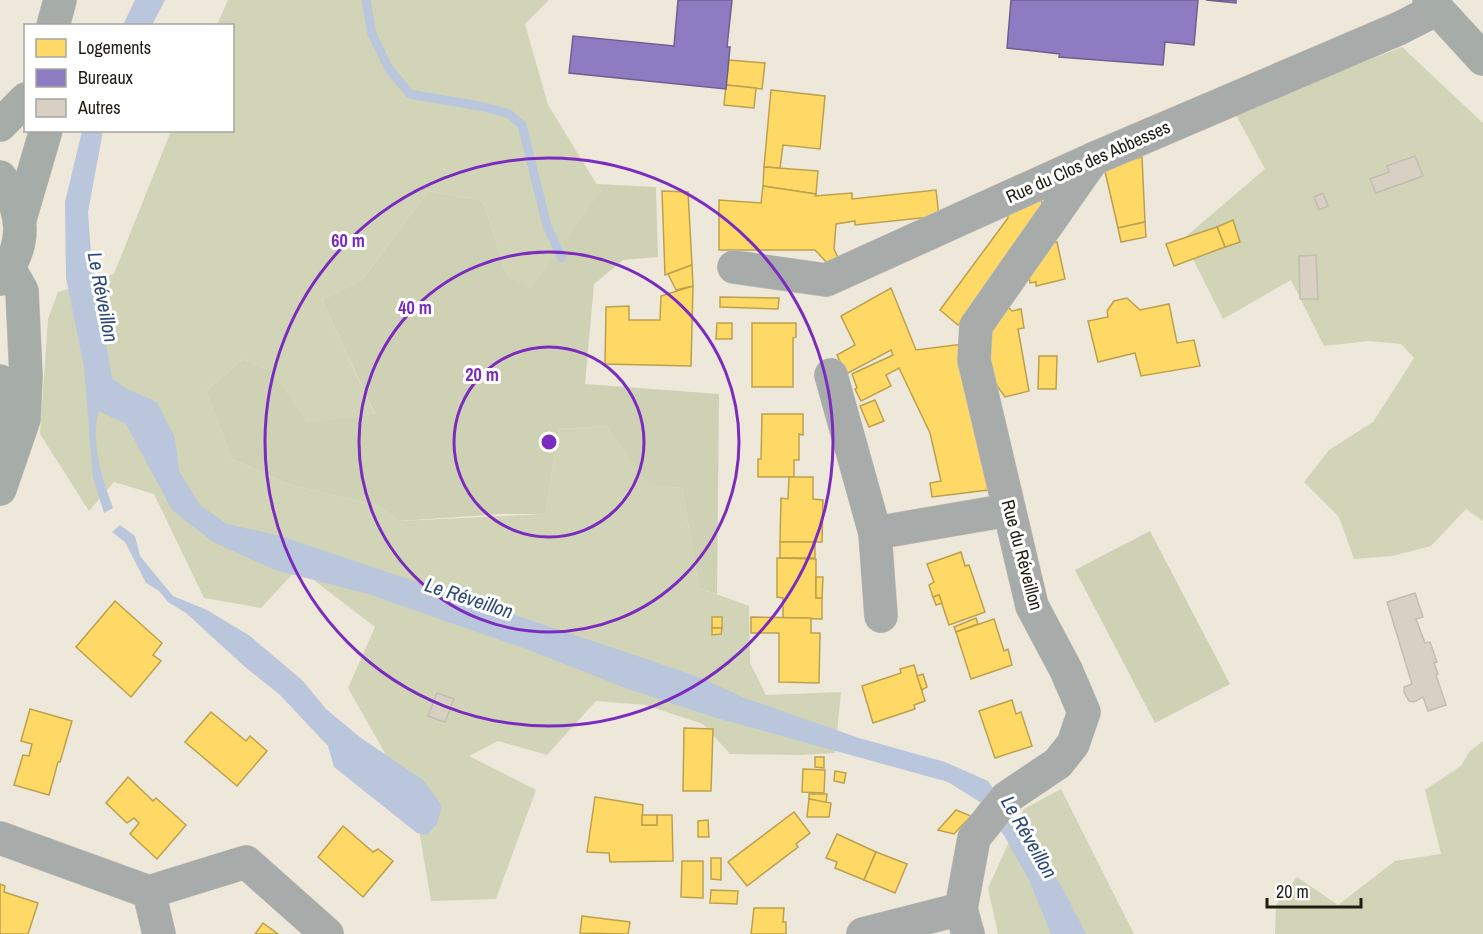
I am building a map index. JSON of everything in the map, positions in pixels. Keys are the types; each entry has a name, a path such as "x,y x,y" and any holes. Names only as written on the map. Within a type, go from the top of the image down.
{"street":[{"path":"54,24 60,0"},
{"path":"75,24 81,0"},
{"path":"1441,3 1483,59"},
{"name":"Rue du Clos des Abbesses","path":"734,267 826,280 1093,159 1400,27 1441,3"},
{"path":"0,125 24,101"},
{"path":"0,489 24,419 26,376 22,291 4,274 18,245 20,219 45,132"},
{"name":"Rue du Réveillon","path":"965,922 975,838 1006,798 1058,763 1073,744 1084,712 1066,670 1032,606 974,360 976,326 1093,159"},
{"path":"0,177 13,195 20,219"},
{"path":"831,375 875,533 881,616"},
{"path":"0,381 13,453"},
{"path":"875,533 1009,510"},
{"path":"0,838 149,892 246,862 327,934"},
{"path":"149,892 159,934"},
{"path":"863,934 965,922"}],"green space":[{"path":"228,0 549,0 525,24 548,105 601,191 531,289 507,276 483,201 428,191 362,280 322,300 375,415 307,423 273,372 243,359 206,391 232,459 288,484 379,506 399,521 545,514 559,429 606,426 648,483 682,488 699,588 749,606 750,663 766,695 841,692 835,753 730,754 703,724 645,705 596,701 547,755 498,741 469,756 536,790 496,899 431,901 415,806 348,688 375,627 298,568 261,608 204,598 154,494 114,482 89,511 40,434 48,319 58,292 114,274 171,132 234,132 234,24 217,24"},
{"path":"1402,47 1483,123 1483,521 1466,509 1431,546 1392,556 1354,559 1339,517 1304,482 1329,450 1373,422 1414,358 1401,344 1369,341 1324,346 1291,280 1223,319 1183,239 1265,169 1235,113"},
{"path":"597,184 656,187 658,257 623,260 594,284 585,384 719,394 717,594 699,588 682,488 648,484 606,426 559,429 545,514 502,514 399,521 379,506 288,484 232,459 206,391 243,359 273,372 307,422 375,414 322,300 362,280 428,191 483,201 507,276 601,191"},
{"path":"1150,531 1230,684 1155,723 1075,570"},
{"path":"1483,741 1483,934 1275,934 1276,905 1297,877 1338,905 1395,861 1441,854 1425,790 1461,766 1469,752"},
{"path":"1061,789 1134,934 998,934 988,888 1024,809"}],"water":[{"path":"135,0 165,0 153,24 123,24"},
{"path":"82,132 103,132 88,212 91,254 103,307 112,378 125,388 157,402 175,438 179,471 200,505 227,524 280,536 652,661 704,679 742,697 859,738 945,762 988,781 1061,885 1086,934 1051,934 1030,882 1005,837 980,802 948,782 710,716 628,689 529,650 365,593 275,570 213,542 172,510 126,424 99,411 96,435 98,460 113,508 104,513 93,478 84,367 66,278 65,202"},
{"path":"120,525 135,536 140,556 173,596 207,610 250,636 303,681 326,709 361,738 423,780 442,806 437,824 427,835 417,833 334,767 328,746 280,695 244,666 186,613 168,602 159,591 146,583 125,542 112,532"}],"building: Logements":[{"path":"729,60 765,63 762,89 726,85"},
{"path":"726,85 756,88 754,108 724,105"},
{"path":"771,90 825,96 820,149 783,145 780,168 764,167"},
{"path":"1142,157 1145,222 1118,228 1104,167"},
{"path":"764,167 818,171 816,194 763,186"},
{"path":"763,186 816,194 815,196 852,193 852,199 936,190 939,216 855,225 855,221 836,224 834,249 840,262 831,267 815,250 719,250 719,200 761,203"},
{"path":"662,191 688,192 692,265 665,275"},
{"path":"1039,197 1047,212 977,307 958,325 940,310 1008,218 1007,212"},
{"path":"1233,220 1240,242 1225,247 1217,227"},
{"path":"1145,222 1146,237 1121,242 1118,228"},
{"path":"1217,227 1225,247 1174,266 1166,244"},
{"path":"1057,242 1065,279 1036,286 1036,282 1030,283 1028,273 1047,244"},
{"path":"692,265 693,286 676,290 668,274"},
{"path":"693,286 691,366 605,364 606,307 629,306 629,320 660,320 661,296"},
{"path":"891,288 916,350 963,344 988,490 932,497 930,483 941,481 930,433 899,368 886,375 891,386 861,401 855,389 857,388 852,374 893,355 891,350 846,374 837,355 855,345 841,316"},
{"path":"720,297 779,298 778,309 720,307"},
{"path":"1127,298 1140,310 1169,304 1177,343 1194,340 1200,366 1141,376 1135,353 1098,362 1088,321 1108,317 1107,311 1114,301"},
{"path":"1007,306 1012,311 1021,309 1024,328 1018,329 1029,391 1005,397 988,373 983,342"},
{"path":"717,323 732,323 732,339 716,339"},
{"path":"752,323 796,323 796,337 793,338 793,387 752,387"},
{"path":"1039,356 1057,356 1056,389 1038,389"},
{"path":"875,400 884,421 869,427 860,406"},
{"path":"762,414 803,414 803,435 799,434 799,460 794,460 794,477 758,477 758,459 761,459"},
{"path":"789,477 813,477 813,499 823,500 822,542 780,542 781,498 788,499"},
{"path":"780,542 815,542 815,558 780,558"},
{"path":"961,552 965,566 969,565 985,612 949,625 939,595 933,597 929,585 934,582 927,564"},
{"path":"777,558 816,559 816,598 822,598 822,619 783,618 783,598 777,597"},
{"path":"816,577 823,577 822,598 816,598"},
{"path":"939,595 942,603 936,605 933,597"},
{"path":"115,601 162,643 153,655 161,661 131,697 76,647"},
{"path":"712,617 722,617 722,628 712,628"},
{"path":"751,617 811,618 811,633 820,633 819,683 779,682 779,633 751,633"},
{"path":"976,618 978,624 956,632 954,627"},
{"path":"994,619 1004,651 1008,649 1012,665 971,679 956,632"},
{"path":"712,628 722,628 721,634 712,635"},
{"path":"914,665 925,701 914,705 915,709 873,723 862,686 901,673 900,669"},
{"path":"923,674 927,687 922,690 917,676"},
{"path":"1012,700 1016,714 1021,712 1032,746 995,758 979,711"},
{"path":"30,709 72,721 49,795 14,785 23,755 29,756 32,744 21,741"},
{"path":"211,712 246,741 250,736 267,751 237,786 185,742"},
{"path":"684,728 713,729 711,791 683,791"},
{"path":"815,757 824,757 824,768 815,767"},
{"path":"803,769 825,770 824,793 802,792"},
{"path":"835,771 846,773 844,783 834,781"},
{"path":"128,777 153,801 156,798 186,825 157,859 130,834 139,823 134,818 127,823 106,803"},
{"path":"809,794 827,794 826,803 809,799"},
{"path":"595,797 643,805 642,825 657,825 657,815 672,815 673,861 610,862 609,853 587,852"},
{"path":"809,799 831,803 829,817 807,817"},
{"path":"956,810 971,816 954,834 938,830"},
{"path":"794,812 810,833 796,844 798,847 747,886 728,862"},
{"path":"642,815 657,815 657,825 642,825"},
{"path":"708,820 709,837 698,837 698,821"},
{"path":"343,826 373,852 378,849 393,861 363,897 318,857"},
{"path":"837,834 876,852 864,880 835,868 837,862 826,858"},
{"path":"876,852 907,864 895,893 864,880"},
{"path":"711,858 721,858 721,880 711,879"},
{"path":"682,861 703,861 703,898 681,897"},
{"path":"0,884 5,886 4,892 38,903 28,934 0,934"},
{"path":"711,890 738,891 737,904 710,903"},
{"path":"754,908 784,908 783,922 786,922 786,934 751,934"},
{"path":"582,916 630,922 628,934 580,933"},
{"path":"263,923 278,934 255,934"}],"building: Bureaux":[{"path":"678,0 732,0 727,47 730,47 726,89 569,73 573,36 674,46"},
{"path":"1011,0 1198,0 1194,45 1165,42 1163,65 1059,57 1060,54 1007,48"},
{"path":"1206,0 1236,0 1236,3"}],"building: Autres":[{"path":"1415,156 1423,176 1376,193 1370,179 1389,172 1387,166"},
{"path":"1323,193 1328,206 1319,210 1314,197"},
{"path":"1316,255 1318,299 1300,299 1299,256"},
{"path":"1415,593 1423,617 1416,619 1425,643 1430,642 1437,662 1434,663 1438,674 1436,675 1446,705 1428,711 1423,697 1414,702 1409,701 1404,692 1404,687 1412,684 1387,602"},
{"path":"437,693 454,699 445,722 428,716"}],"waterway":[{"path":"366,0 372,34 389,69 410,94 485,107 509,114 522,125 547,226 562,258"}],"water label":[{"name":"Le Réveillon","path":"103,297"},
{"name":"Le Réveillon","path":"469,598"},
{"name":"Le Réveillon","path":"1029,837"}]}
